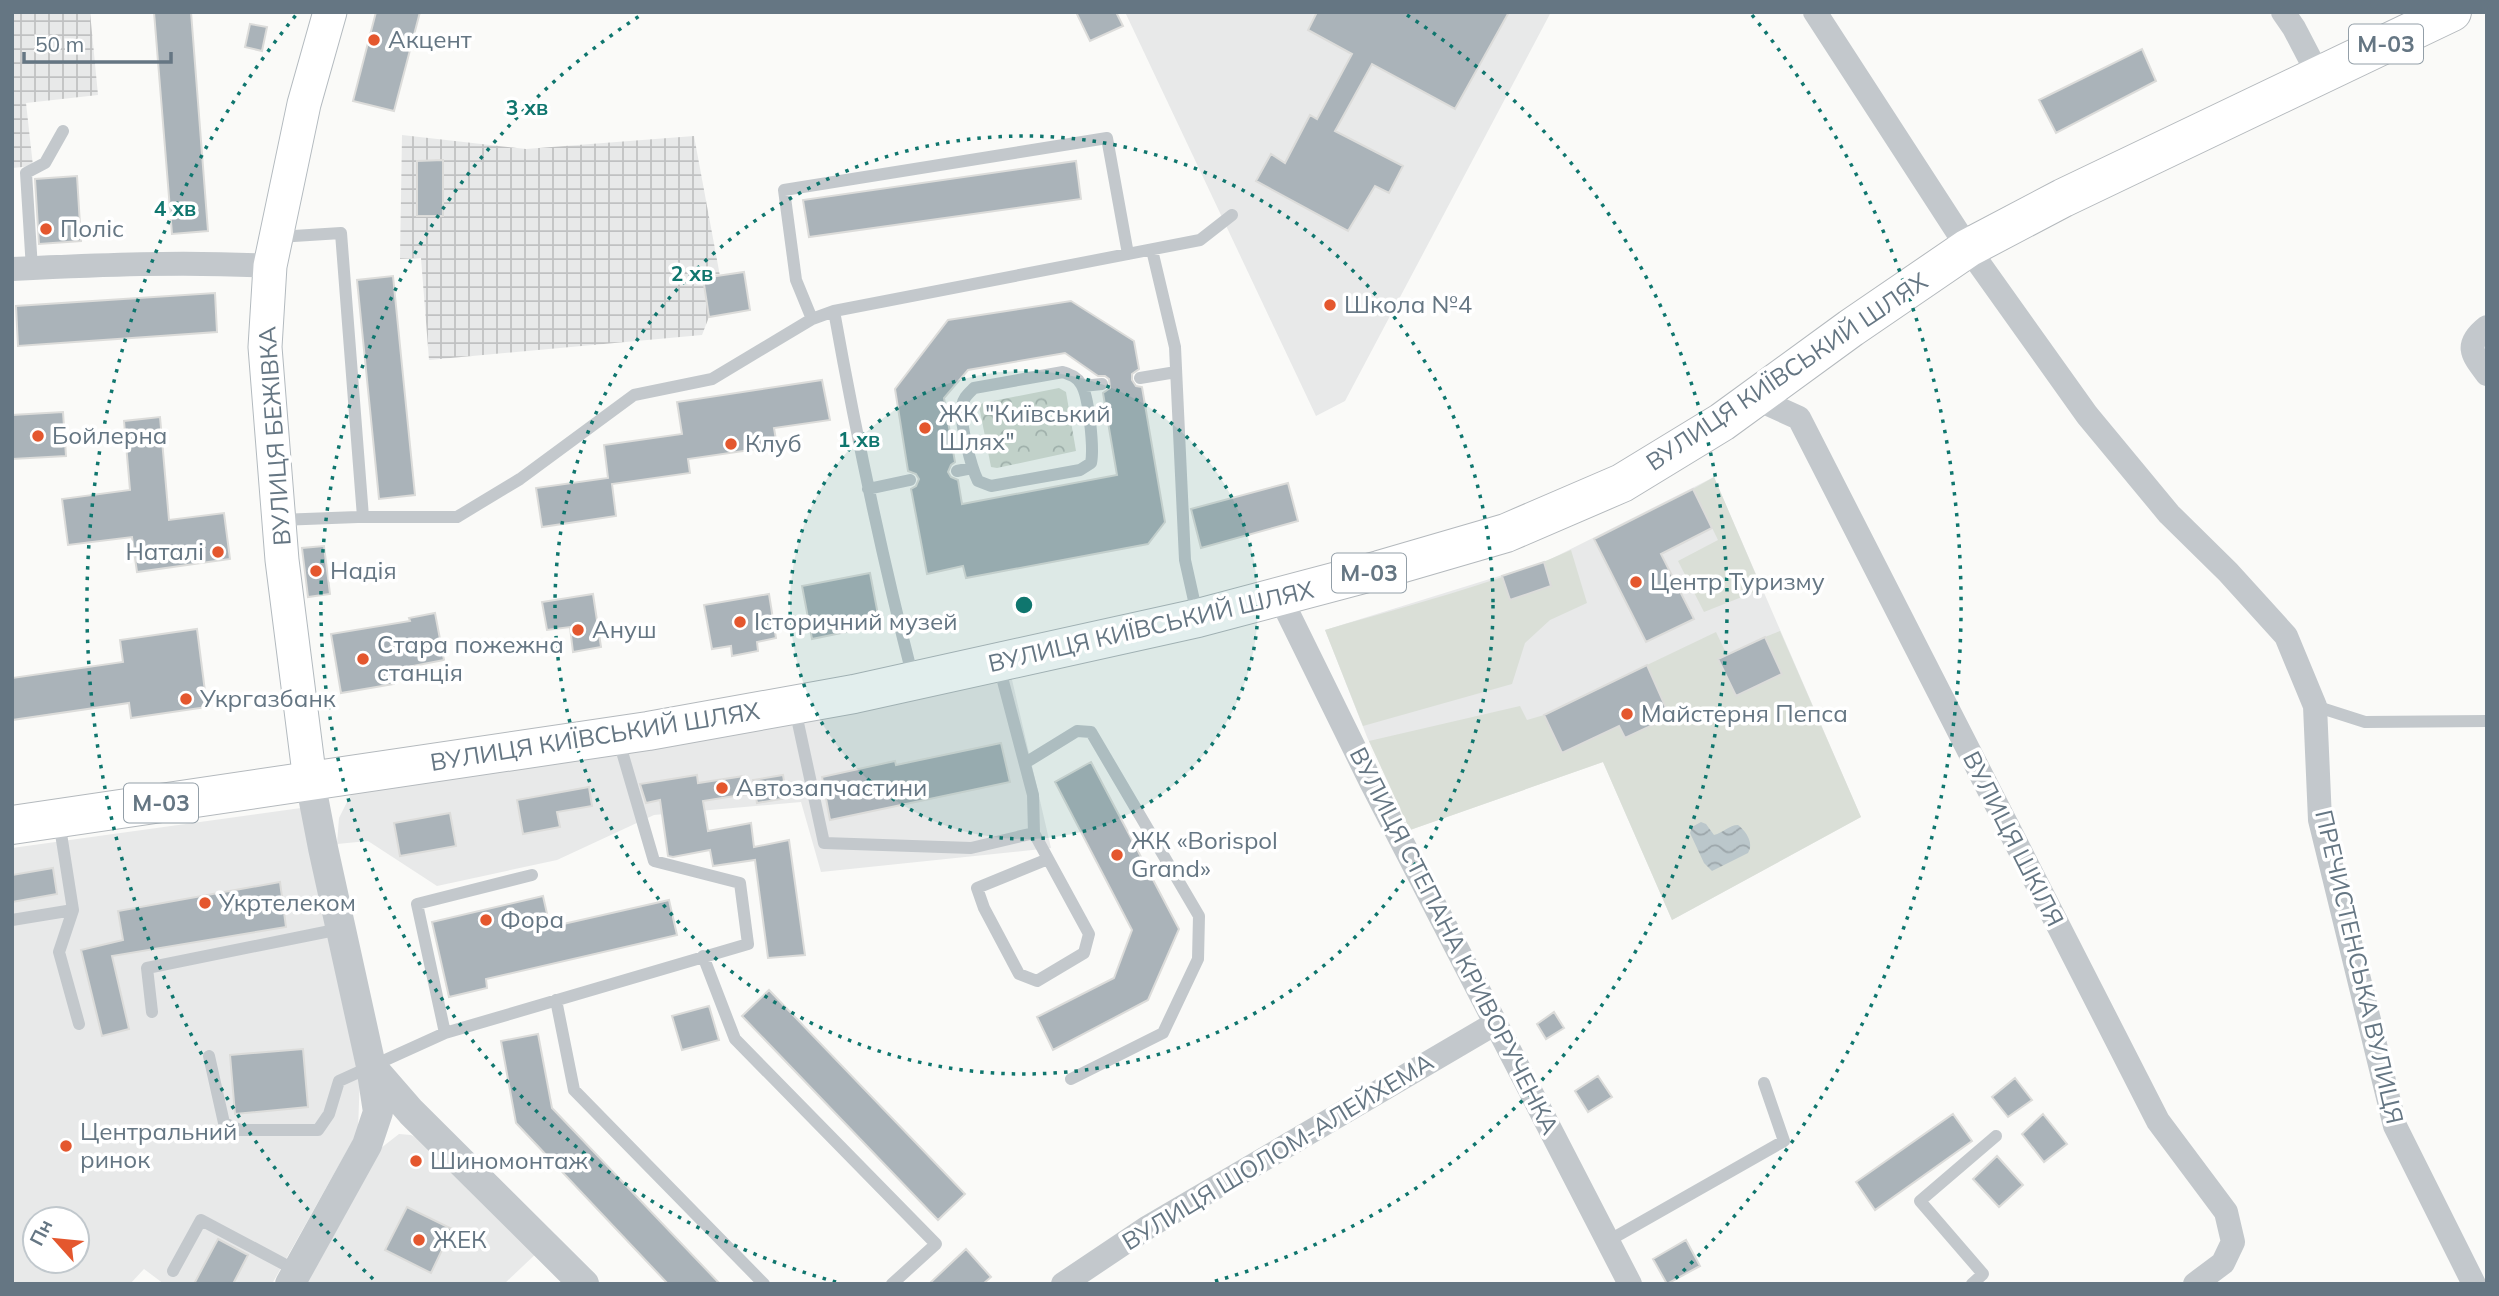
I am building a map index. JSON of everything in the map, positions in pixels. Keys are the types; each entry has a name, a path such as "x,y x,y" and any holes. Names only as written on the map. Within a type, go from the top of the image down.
{"highway":[{"name":"ВУЛИЦЯ КИЇВСЬКИЙ ШЛЯХ","path":"12,825 618,735 794,706 999,664 1198,618 1506,533 1622,483 1722,422 1851,328 1968,248 2063,198 2452,12"}],"main road":[{"name":"ВУЛИЦЯ БЕЖІВКА","path":"310,780 279,520 265,346 274,252 304,104 330,12"}],"street":[{"name":"ПРЕЧИСТЕНСЬКА ВУЛИЦЯ","path":"1815,12 1968,248 2095,425 2169,514 2228,572 2286,636 2315,706 2320,820 2395,1126 2474,1284"},
{"path":"2283,12 2319,76"},
{"path":"22,269 224,264 274,252"},
{"path":"2487,327 2477,335 2472,347 2474,356 2487,373"},
{"name":"ВУЛИЦЯ ШКІЛЯ","path":"1755,398 1799,418 2158,1121 2226,1212 2234,1242 2223,1263 2195,1284"},
{"name":"ВУЛИЦЯ СТЕПАНА КРИВОРУЧЕНКА","path":"1280,597 1371,782 1630,1284"},
{"path":"294,1277 367,1145 378,1112 371,1066 310,780"},
{"name":"ВУЛИЦЯ ШОЛОМ-АЛЕЙХЕМА","path":"1063,1284 1148,1227 1496,1023"},
{"path":"371,1066 411,1112 584,1284"}],"lane":[{"path":"22,269 26,173 45,163 62,131"},
{"path":"811,319 796,280 784,190 1107,138 1128,254"},
{"path":"279,520 457,517 520,479 634,395 712,379 811,319 834,311 1200,240 1232,215"},
{"path":"274,252 341,233 363,517"},
{"path":"1152,250 1175,347 1185,560 1198,618"},
{"path":"834,311 868,489 914,682"},
{"path":"1063,372 1073,375 1083,386 1093,449 1091,463 1080,470 991,486 978,481 972,468 961,408 965,397 974,388 1063,372"},
{"path":"1140,378 1176,372"},
{"path":"1083,386 1102,384"},
{"path":"957,471 972,468"},
{"path":"868,489 910,480"},
{"path":"999,664 1034,795 1034,833 1089,934 1084,953 1037,981 1019,974 984,908 977,888 1048,859"},
{"path":"794,706 824,843 971,848 1034,833"},
{"path":"2315,706 2365,722 2487,721"},
{"path":"1025,763 1077,731 1091,732 1199,916 1198,958 1163,1033 1071,1079"},
{"path":"209,1056 224,1123 240,1130 318,1130 329,1114 339,1081 445,1033 748,944 740,883 654,861 618,735"},
{"path":"58,818 73,910 59,952 79,1024"},
{"path":"445,1033 417,904 532,875"},
{"path":"12,920 73,910"},
{"path":"152,1012 147,968 341,928"},
{"path":"703,957 735,1039 936,1244 892,1284"},
{"path":"556,1000 574,1090 764,1284"},
{"path":"1608,1241 1784,1140 1765,1083"},
{"path":"1972,1284 1983,1274 1920,1201 1996,1136"},
{"path":"173,1271 201,1220 294,1277"}],"shaded area":[{"path":"12,12 90,12 98,95 26,103 33,166 12,168"},
{"name":"Школа №4","path":"1125,12 1551,12 1345,401 1316,416"},
{"path":"402,135 526,149 694,136 720,276 703,278 709,317 702,335 429,360 421,258 400,259"},
{"path":"1714,477 1861,817 1672,920 1603,762 1410,830 1367,737 1325,630 1545,562"},
{"path":"1010,671 1051,848 821,872 801,802 654,815 557,860 437,886 368,841 337,844 339,818 351,794 377,785"},
{"path":"301,808 360,1073 358,1131 272,1284 164,1284 144,1269 130,1284 12,1284 12,848"},
{"path":"399,1134 411,1135 425,1142 540,1250 504,1284 308,1284 302,1279 381,1148"}],"green space":[{"path":"1059,388 1066,392 1076,451 991,467 979,406"},
{"path":"1714,477 1762,589 1704,612 1678,561 1718,540 1693,489"},
{"path":"1571,550 1587,603 1550,620 1525,643 1512,684 1363,726 1325,630 1481,584"},
{"path":"1780,631 1861,817 1672,920 1603,762 1410,830 1369,741 1520,706 1527,720 1544,715 1562,753 1620,726 1625,738 1670,717 1647,665 1716,632 1727,655 1719,660 1736,696 1782,674 1765,637"}],"water":[{"path":"1701,822 1706,824 1714,835 1738,825 1749,838 1750,850 1712,871 1704,863 1690,833 1692,827"}],"building":[{"path":"154,12 191,12 208,231 172,234"},
{"path":"376,12 420,12 394,111 353,101"},
{"path":"1076,12 1116,12 1123,26 1090,41"},
{"path":"1317,12 1509,12 1455,109 1372,64 1335,131 1403,166 1389,193 1375,186 1348,231 1256,181 1271,154 1285,163 1310,115 1317,119 1352,54 1308,30"},
{"path":"250,24 267,27 262,51 245,47"},
{"path":"2142,49 2156,81 2056,133 2039,100"},
{"path":"443,160 443,216 417,216 417,161"},
{"path":"1076,161 1081,199 809,237 803,200"},
{"path":"77,176 81,241 39,244 35,179"},
{"path":"744,272 750,310 709,317 703,278"},
{"path":"393,276 415,495 379,499 357,280"},
{"path":"215,293 217,332 18,346 16,306"},
{"name":"ЖК \"Київський Шлях\"","path":"1071,301 1134,341 1139,369 1132,374 1132,380 1136,386 1142,387 1165,522 1148,544 966,578 963,566 927,574 911,489 919,479 916,474 908,471 895,389 948,320","holes":["1065,353 1098,376 1109,379 1110,388 1103,393 1117,475 962,504 958,480 948,472 955,462 944,398 968,370"]},
{"path":"822,380 830,420 774,428 777,446 688,459 690,473 612,484 616,516 542,527 536,488 608,478 604,445 682,434 677,402"},
{"name":"Бойлерна","path":"63,412 66,456 12,459 12,415"},
{"path":"160,417 169,520 224,513 230,559 137,572 132,537 68,545 62,499 130,490 124,421"},
{"path":"1288,483 1298,521 1201,548 1191,509"},
{"path":"1693,489 1712,528 1661,554 1694,619 1646,642 1594,539"},
{"name":"Надія","path":"324,546 330,594 308,597 302,548"},
{"path":"1544,562 1551,586 1510,600 1502,576"},
{"path":"870,573 880,625 812,639 802,586"},
{"path":"593,594 601,647 573,652 570,627 547,630 542,602"},
{"name":"Історичний музей","path":"769,594 776,638 757,642 758,651 732,656 731,646 712,649 704,605"},
{"path":"435,613 444,660 392,670 394,684 341,693 331,634 410,621 409,618"},
{"path":"197,629 207,707 131,718 129,703 12,720 12,678 123,662 120,640"},
{"path":"1765,637 1782,674 1736,696 1718,659"},
{"path":"1647,665 1670,717 1625,738 1619,726 1562,753 1544,715"},
{"path":"1001,743 1010,782 830,820 822,777"},
{"name":"ЖК «Borispol Grand»","path":"1091,762 1179,929 1148,1000 1053,1050 1037,1017 1114,978 1132,930 1055,782"},
{"path":"697,775 698,783 744,776 747,794 703,801 708,831 751,823 754,847 789,840 805,955 768,958 755,860 713,866 710,850 668,856 660,800 646,803 640,784"},
{"path":"783,775 787,798 757,803 753,780"},
{"path":"589,787 592,806 557,812 560,827 523,834 517,800"},
{"path":"450,813 456,846 400,856 394,823"},
{"path":"53,868 57,894 12,902 12,875"},
{"path":"280,882 286,927 112,956 129,1029 102,1036 81,950 123,940 118,911"},
{"path":"543,896 550,927 669,900 677,935 486,979 487,988 449,997 432,922"},
{"path":"769,990 965,1194 938,1220 742,1016"},
{"path":"709,1006 719,1040 682,1050 672,1016"},
{"path":"1554,1012 1564,1028 1546,1039 1537,1024"},
{"path":"538,1034 552,1108 720,1284 668,1284 516,1123 501,1041"},
{"path":"303,1049 308,1107 235,1114 230,1055"},
{"path":"1598,1076 1612,1097 1588,1112 1575,1091"},
{"path":"2015,1078 2032,1100 2008,1117 1992,1097"},
{"path":"1953,1114 1972,1141 1875,1210 1856,1182"},
{"path":"2043,1114 2067,1144 2044,1162 2022,1134"},
{"path":"1997,1156 2023,1185 1999,1207 1973,1179"},
{"name":"ЖЕК","path":"407,1207 452,1229 431,1273 385,1250"},
{"path":"218,1239 248,1255 233,1284 194,1284"},
{"path":"1686,1240 1700,1266 1667,1284 1653,1259"},
{"path":"966,1249 991,1277 983,1284 929,1284"}],"place":[{"name":"Акцент","path":"374,40"},
{"name":"Поліс","path":"46,229"},
{"name":"Школа №4","path":"1330,305"},
{"name":"ЖК \"Київський Шлях\"","path":"925,428"},
{"name":"Бойлерна","path":"38,436"},
{"name":"Клуб","path":"731,444"},
{"name":"Наталі","path":"218,552"},
{"name":"Надія","path":"316,571"},
{"name":"Центр Туризму","path":"1636,582"},
{"name":"Історичний музей","path":"740,622"},
{"name":"Ануш","path":"578,630"},
{"name":"Стара пожежна станція","path":"363,659"},
{"name":"Укргазбанк","path":"186,699"},
{"name":"Майстерня Пепса","path":"1627,714"},
{"name":"Автозапчастини","path":"722,788"},
{"name":"ЖК «Borispol Grand»","path":"1117,855"},
{"name":"Укртелеком","path":"205,903"},
{"name":"Фора","path":"486,920"},
{"name":"Центральний ринок","path":"66,1146"},
{"name":"Шиномонтаж","path":"416,1161"},
{"name":"ЖЕК","path":"419,1240"}]}
